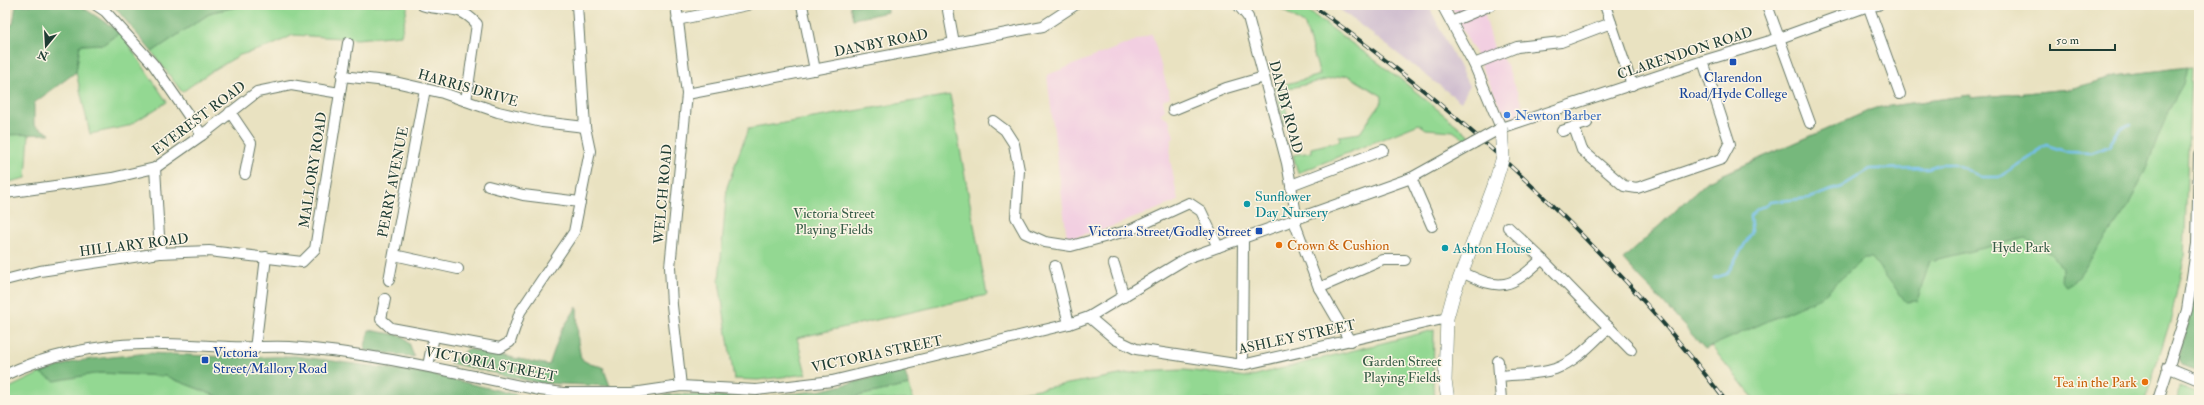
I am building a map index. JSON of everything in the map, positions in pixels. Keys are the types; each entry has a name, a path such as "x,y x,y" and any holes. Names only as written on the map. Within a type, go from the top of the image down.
{"street":[{"path":"96,5 105,11 153,64 202,135"},
{"path":"422,5 434,9 452,9 467,13 477,24 466,101"},
{"path":"385,299 381,319 391,328 500,348 510,342 520,312 574,232 580,202 590,151 585,127 577,5"},
{"name":"WELCH ROAD","path":"676,5 687,94 670,267 672,305 681,386"},
{"path":"677,20 748,5"},
{"path":"802,5 815,70"},
{"path":"947,5 954,43"},
{"name":"DANBY ROAD","path":"687,94 1043,26 1075,5"},
{"name":"DANBY ROAD","path":"1238,5 1248,17 1287,163 1295,220 1319,288 1350,341"},
{"path":"1442,5 1474,64 1501,128 1503,157 1447,318 1444,381 1448,400"},
{"path":"1451,22 1491,5"},
{"path":"1605,5 1632,84"},
{"path":"1767,5 1810,123"},
{"path":"1872,5 1900,94"},
{"name":"CLARENDON ROAD","path":"1501,128 1703,61 1780,38 1872,5"},
{"path":"1474,64 1517,47 1561,42 1611,23"},
{"name":"MALLORY ROAD","path":"266,257 302,262 315,249 348,43"},
{"path":"1574,127 1582,150 1619,182 1630,188 1638,188 1722,159 1730,144 1703,61"},
{"name":"HARRIS DRIVE","path":"342,76 395,82 425,89 498,112 542,122 585,127"},
{"path":"1173,110 1226,88 1264,77"},
{"name":"EVEREST ROAD","path":"5,193 112,178 155,168 202,135 256,92 291,85 340,93"},
{"name":"PERRY AVENUE","path":"389,280 425,89"},
{"path":"230,112 251,143 245,174"},
{"path":"993,121 1006,130 1014,144 1019,170 1016,217 1025,233 1046,242 1071,246 1130,230 1189,203 1201,211 1218,247"},
{"path":"1562,130 1587,123"},
{"name":"VICTORIA STREET","path":"5,375 28,364 106,346 143,344 255,349 288,347 318,350 383,358 540,390 586,396 633,393 681,386 756,390 832,381 1069,324 1090,317 1187,258 1412,178 1501,128"},
{"path":"1291,185 1383,150"},
{"path":"2158,400 2167,367 2187,310 2197,244 2199,155"},
{"path":"155,168 160,254"},
{"path":"1412,178 1432,226"},
{"path":"488,186 523,195 580,202"},
{"path":"1508,226 1631,350"},
{"path":"1242,365 1243,238"},
{"name":"HILLARY ROAD","path":"5,280 48,270 160,254 209,251 266,257"},
{"path":"394,255 458,269"},
{"path":"255,349 266,257"},
{"path":"1462,272 1484,283 1501,285 1521,278 1542,259"},
{"path":"1319,288 1383,260 1405,260"},
{"path":"1114,264 1124,297"},
{"path":"1055,266 1069,324"},
{"name":"ASHLEY STREET","path":"1090,317 1115,339 1136,349 1242,365 1447,318"},
{"path":"1499,376 1527,374 1555,368 1584,352 1609,327"},
{"path":"428,366 434,336"},
{"path":"1498,361 1501,400"},
{"path":"2167,367 2199,380"}],"shaded area":[{"path":"1334,5 1428,5 1469,86 1461,102"},
{"path":"1450,5 1482,5 1494,48 1507,65 1525,113 1506,118"},
{"path":"1152,34 1170,97 1163,100 1165,110 1160,114 1169,119 1174,137 1171,141 1170,159 1178,201 1114,226 1067,239 1047,75"}],"green space":[{"path":"16,5 79,5 120,32 104,44 80,45 76,72 34,103 34,125 50,134 5,135 5,27 13,24"},
{"path":"113,5 246,5 212,12 152,52"},
{"path":"246,5 408,5 401,35 357,39 293,35 271,46 240,55 212,71 182,92 152,52 212,12"},
{"path":"850,5 887,5 888,12 853,19"},
{"path":"1275,5 1300,5 1399,78 1470,136 1466,140 1453,131 1426,129 1419,124 1298,173 1293,155 1311,152 1311,148 1340,141 1339,136 1360,133 1382,101 1382,96 1347,75 1282,90 1289,123 1285,125 1275,87 1320,75 1305,25"},
{"path":"120,32 167,102 128,126 90,134 76,72 80,45 104,44"},
{"path":"2187,67 2183,84 2169,109 2146,169 2128,207 2075,281 2067,286 2061,281 2062,268 2053,255 2025,238 1930,261 1917,301 1906,302 1872,258 1864,258 1820,298 1705,349 1623,259 1708,181 1875,108 1971,95 1971,98 2070,89 2116,76"},
{"name":"Hyde Park","path":"2191,67 2184,259 2170,322 2145,400 1755,400 1633,250 1708,181 1875,108 1971,95 1971,98 2070,89 2116,76"},
{"name":"Victoria Street Playing Fields","path":"950,95 987,295 797,338 806,374 758,380 734,379 719,281 727,187 748,129"},
{"path":"29,134 26,178 5,183 5,135"},
{"path":"2199,263 2199,371 2181,365 2178,358 2191,311"},
{"path":"577,307 578,342 581,359 590,364 603,367 610,386 539,383 449,363 468,349 549,365 561,331"},
{"path":"369,330 403,336 410,345 414,357 364,350"},
{"name":"Garden Street Playing Fields","path":"1434,330 1433,387 1436,400 975,400 1137,372 1184,370 1248,377"},
{"path":"148,353 248,358 295,356 429,374 539,400 227,400 165,376 99,373 55,381 40,373 76,361"},
{"path":"904,370 909,385 839,400 616,400 677,394 759,398 823,390"},
{"path":"40,373 55,380 99,373 165,376 227,400 5,400 5,390"},
{"path":"909,385 913,400 839,400"},
{"path":"2179,387 2199,394 2199,400 2177,400"}],"waterway":[{"path":"1714,278 1727,274 1752,232 1750,217 1756,210 1770,202 1809,198 1841,187 1870,169 1928,168 1940,164 1955,164 1981,177 1999,177 2034,155 2046,145 2068,152 2091,153 2109,146 2120,128 2131,124"}],"railway":[{"path":"1312,5 1369,47 1425,92 1533,187 1585,238 1634,290 1681,344 1725,400"}],"place":[{"name":"Clarendon Road/Hyde College","path":"1733,62"},
{"name":"Newton Barber","path":"1507,115"},
{"name":"Sunflower Day Nursery","path":"1247,204"},
{"name":"Victoria Street/Godley Street","path":"1259,231"},
{"name":"Crown & Cushion","path":"1279,245"},
{"name":"Ashton House","path":"1445,248"},
{"name":"Victoria Street/Mallory Road","path":"205,360"},
{"name":"Tea in the Park","path":"2145,382"}]}
